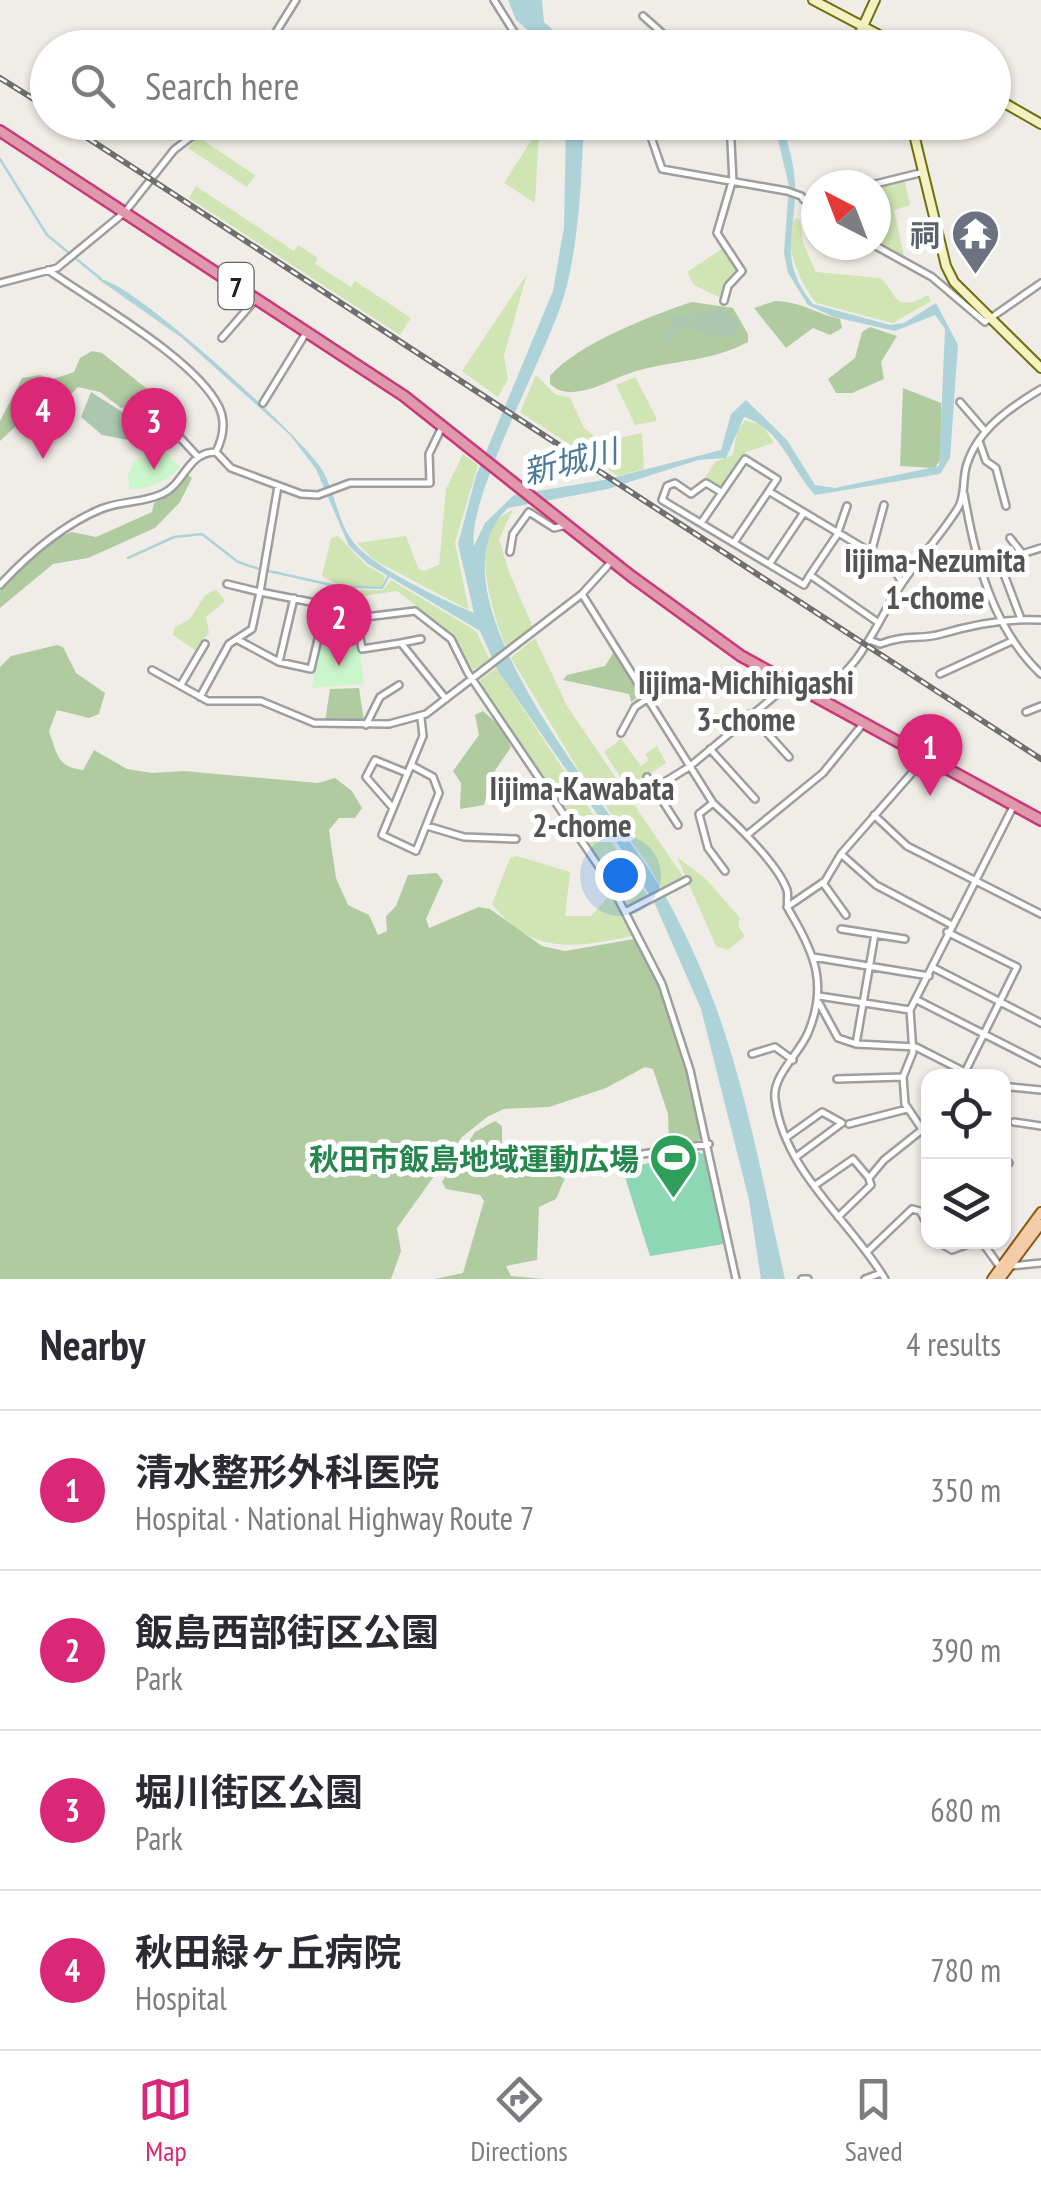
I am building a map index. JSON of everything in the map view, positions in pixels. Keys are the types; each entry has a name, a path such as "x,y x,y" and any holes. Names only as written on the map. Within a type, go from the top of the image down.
{"highway":[{"name":"7","path":"0,131 404,396 705,631 810,697 1041,820"}],"main road":[{"path":"813,0 873,30"},
{"path":"864,30 875,0"},
{"path":"1011,107 1041,124"},
{"path":"916,140 946,266 962,298 1041,368"},
{"path":"992,1279 1041,1212"},
{"path":"1000,1279 1041,1224"}],"street":[{"path":"277,30 296,0"},
{"path":"494,0 513,30"},
{"path":"643,16 658,30"},
{"path":"0,283 57,268 125,212 174,150 187,140"},
{"path":"652,140 662,170 786,191 801,198"},
{"path":"724,301 728,286 742,271 717,233 732,182 731,140"},
{"path":"891,180 924,172"},
{"path":"891,253 962,298"},
{"path":"46,268 198,380 221,413 221,441 216,452"},
{"path":"990,322 1041,283"},
{"path":"222,338 256,299"},
{"path":"263,402 306,332"},
{"path":"810,697 850,670 872,641 876,621 959,507 966,466 979,440 1012,407 1041,390"},
{"path":"960,402 986,431"},
{"path":"216,452 231,468 278,486 318,495 341,486 430,483 429,454 442,427"},
{"path":"173,430 198,457"},
{"path":"979,440 986,461 996,468 1006,506"},
{"path":"0,585 50,540 102,508 161,495 174,488 198,457 216,452"},
{"path":"701,523 745,458 777,479 736,541"},
{"path":"721,492 706,483 695,494 675,483 667,486 662,500 804,585 836,535 847,506"},
{"path":"200,696 229,644 252,629 278,486"},
{"path":"770,492 836,535 892,565 902,583"},
{"path":"964,492 978,565 1012,641 1041,674"},
{"path":"871,553 884,505"},
{"path":"510,552 513,534 529,512 554,528 567,525"},
{"path":"770,563 803,514"},
{"path":"1010,538 1021,552"},
{"path":"1021,619 999,561 1041,548"},
{"path":"152,670 216,704 261,701 314,723 366,725 421,718 582,594 612,561"},
{"path":"810,575 876,621"},
{"path":"227,584 326,605 358,618 424,614 452,640 472,678 627,911 678,1023 709,1144 736,1279"},
{"path":"582,594 689,767 785,888 787,907 806,934 819,999 832,1032 856,1044 912,1046 960,1069"},
{"path":"279,662 294,598"},
{"path":"238,640 279,662 314,667 326,605"},
{"path":"358,618 362,648 421,639"},
{"path":"872,641 880,644 904,634 937,636 1004,620 1041,620"},
{"path":"940,674 1012,641"},
{"path":"401,643 446,698"},
{"path":"182,683 205,644"},
{"path":"655,788 689,767 788,684"},
{"path":"366,725 380,697 399,685"},
{"path":"621,733 636,707 647,699"},
{"path":"1026,712 1041,706"},
{"path":"750,714 789,758"},
{"path":"411,765 437,784 439,793 419,849 401,847 382,835 423,736 421,718"},
{"path":"746,835 823,773 862,725"},
{"path":"710,750 755,799"},
{"path":"787,907 823,884 841,854 925,758"},
{"path":"393,808 366,777 375,760 408,773"},
{"path":"648,777 678,825"},
{"path":"714,803 699,814 708,848 725,871"},
{"path":"921,1127 908,1109 903,1076 912,1046 910,1010 950,924 1014,805"},
{"path":"874,815 907,846 1041,914"},
{"path":"427,826 464,837 516,838"},
{"path":"841,854 876,885 950,924"},
{"path":"627,911 686,880"},
{"path":"823,884 846,915"},
{"path":"841,929 905,939"},
{"path":"947,932 1017,967 967,1069"},
{"path":"856,1044 875,934"},
{"path":"813,957 929,976"},
{"path":"932,967 1041,1023"},
{"path":"819,999 910,1010"},
{"path":"819,999 793,1060 774,1089 786,1137 796,1157 814,1186 868,1250 883,1276 866,1279"},
{"path":"917,1000 1041,1063"},
{"path":"752,1054 775,1047 793,1060"},
{"path":"837,1079 903,1076"},
{"path":"1011,1088 1041,1090"},
{"path":"849,1124 908,1109"},
{"path":"786,1137 822,1112 842,1123 796,1157"},
{"path":"1014,1122 1041,1126"},
{"path":"868,1178 921,1132"},
{"path":"636,1155 709,1144"},
{"path":"814,1186 853,1159 868,1178 871,1185 838,1217"},
{"path":"868,1250 912,1209 921,1213"},
{"path":"987,1249 1000,1267 1041,1262"}],"green space":[{"path":"195,140 202,140 255,175 247,187 188,148"},
{"path":"532,140 539,140 535,203 504,183"},
{"path":"905,182 910,205 894,210 904,256 891,250 891,185"},
{"path":"196,186 294,251 298,245 318,258 315,264 351,287 355,281 411,318 400,335 189,198"},
{"path":"795,218 800,220 801,260 811,260 816,272 880,278 901,302 928,295 931,301 893,323 816,303 804,285 791,250"},
{"path":"723,248 741,272 719,297 694,285 687,272"},
{"path":"527,274 504,356 508,379 498,397 462,371"},
{"path":"775,301 794,303 840,319 842,328 830,335 813,328 786,348 754,308"},
{"path":"692,302 733,308 748,334 748,342 708,357 640,370 580,391 562,391 550,384 550,376 562,364 596,342"},
{"path":"725,308 741,323 733,337 711,337 695,328 679,330 664,343 660,339 671,326 671,317"},
{"path":"870,327 897,336 881,362 884,379 852,393 836,393 828,379 855,358 862,332"},
{"path":"92,351 102,353 171,408 173,414 165,417 133,405 121,408 100,392 78,387 38,430 18,424 0,441 0,421 22,378 40,375 53,379 74,372 80,358"},
{"path":"536,375 555,394 570,398 584,428 602,442 642,433 644,469 618,476 520,412"},
{"path":"635,377 656,421 635,425 616,385"},
{"path":"903,388 941,403 942,457 935,468 900,466"},
{"path":"91,392 127,415 146,414 158,423 159,432 144,443 102,435 81,417"},
{"path":"745,420 762,425 774,443 746,452 722,488 704,479 715,462 733,455 737,432"},
{"path":"165,451 180,467 157,484 129,489 128,474 136,459"},
{"path":"463,454 478,465 455,543 469,610 374,560 357,543 406,536 418,568 423,571 439,565 446,489"},
{"path":"187,474 192,478 180,502 155,528 88,558 53,564 0,608 0,591 10,578 61,536 72,532 96,537 152,512 154,503 175,490"},
{"path":"513,510 499,539 533,627 506,648 489,594 485,553 498,520"},
{"path":"338,536 366,565 385,576 382,588 338,585 322,576 331,538"},
{"path":"391,580 476,631 490,660 471,671 444,627 397,591 357,597 348,590 383,590"},
{"path":"216,589 225,601 206,617 209,633 195,650 173,635 174,628 190,619 205,595"},
{"path":"334,637 359,641 364,684 312,688 320,646 331,648"},
{"path":"535,638 567,706 684,878 662,890 648,864 578,769 511,658"},
{"path":"63,647 76,673 105,693 99,714 89,718 57,710 49,731 59,758 68,766 83,770 94,750 127,769 152,773 183,771 318,783 335,778 352,791 362,808 355,818 339,818 329,830 336,878 348,905 369,915 378,935 387,931 386,916 396,906 408,875 437,873 443,881 426,919 429,928 479,907 490,909 542,946 565,951 634,939 665,999 705,1139 669,1148 668,1114 653,1069 645,1067 606,1088 549,1107 504,1109 462,1137 397,1228 401,1251 391,1279 0,1279 0,667 11,656"},
{"path":"615,650 620,652 642,695 631,702 629,694 563,680 567,675 605,666"},
{"path":"496,668 648,897 626,909 612,880 483,688 480,680"},
{"path":"359,688 364,721 325,722 330,689"},
{"path":"483,711 501,727 511,747 492,775 484,805 460,809 461,783 453,771 479,735 475,715"},
{"path":"621,739 641,766 649,760 645,754 657,746 666,763 628,788 604,752"},
{"path":"517,856 570,872 565,916 591,916 612,893 633,936 574,945 556,944 524,933 492,904 510,858"},
{"path":"677,857 706,879 740,918 738,926 745,936 728,950 716,946"},
{"path":"495,1121 502,1126 502,1150 517,1166 569,1169 556,1199 539,1207 537,1260 506,1266 511,1276 545,1279 434,1279 463,1273 484,1201 480,1195 446,1189 442,1182 475,1132"},
{"name":"秋田市飯島地域運動広場","path":"696,1151 706,1155 724,1244 650,1256 624,1174 629,1168"}],"water":[{"path":"508,0 542,0 544,22 553,30 527,30 516,20"},
{"path":"566,140 583,140 579,206 566,289 495,459 475,523 474,546 485,523 514,495 604,480 721,450 731,414 746,400 787,440 815,485 835,488 939,466 945,329 935,315 895,331 834,317 808,305 788,273 784,253 789,186 778,140 786,140 794,176 792,259 802,288 813,304 890,325 904,323 936,303 958,345 950,458 940,474 815,495 777,440 744,417 726,458 698,460 608,489 508,508 487,544 487,588 501,638 559,742 660,887 712,997 748,1116 785,1279 761,1279 749,1200 701,1009 655,904 498,671 480,631 368,564 349,546 316,469 290,435 182,338 98,279 115,285 176,329 307,450 321,468 344,527 365,554 411,583 474,613 458,544 476,476 553,291 564,227"}],"waterway":[{"path":"0,159 47,235 101,279"},
{"path":"128,558 174,537 202,534 238,562 259,569"},
{"path":"269,571 336,586 382,588 388,577"}],"railway":[{"path":"0,78 30,97"},
{"path":"91,140 1041,759"}],"place":[{"name":"祠","path":"975,276"},
{"name":"秋田緑ヶ丘病院","path":"43,459"},
{"name":"堀川街区公園","path":"154,470"},
{"name":"飯島西部街区公園","path":"339,666"},
{"name":"清水整形外科医院","path":"930,796"},
{"name":"秋田市飯島地域運動広場","path":"674,1200"}],"district":[{"name":"Iijima-Nezumita 1-chome","path":"935,578"},
{"name":"Iijima-Michihigashi 3-chome","path":"746,700"},
{"name":"Iijima-Kawabata 2-chome","path":"582,806"}],"water label":[{"name":"新城川","path":"570,461"}]}
